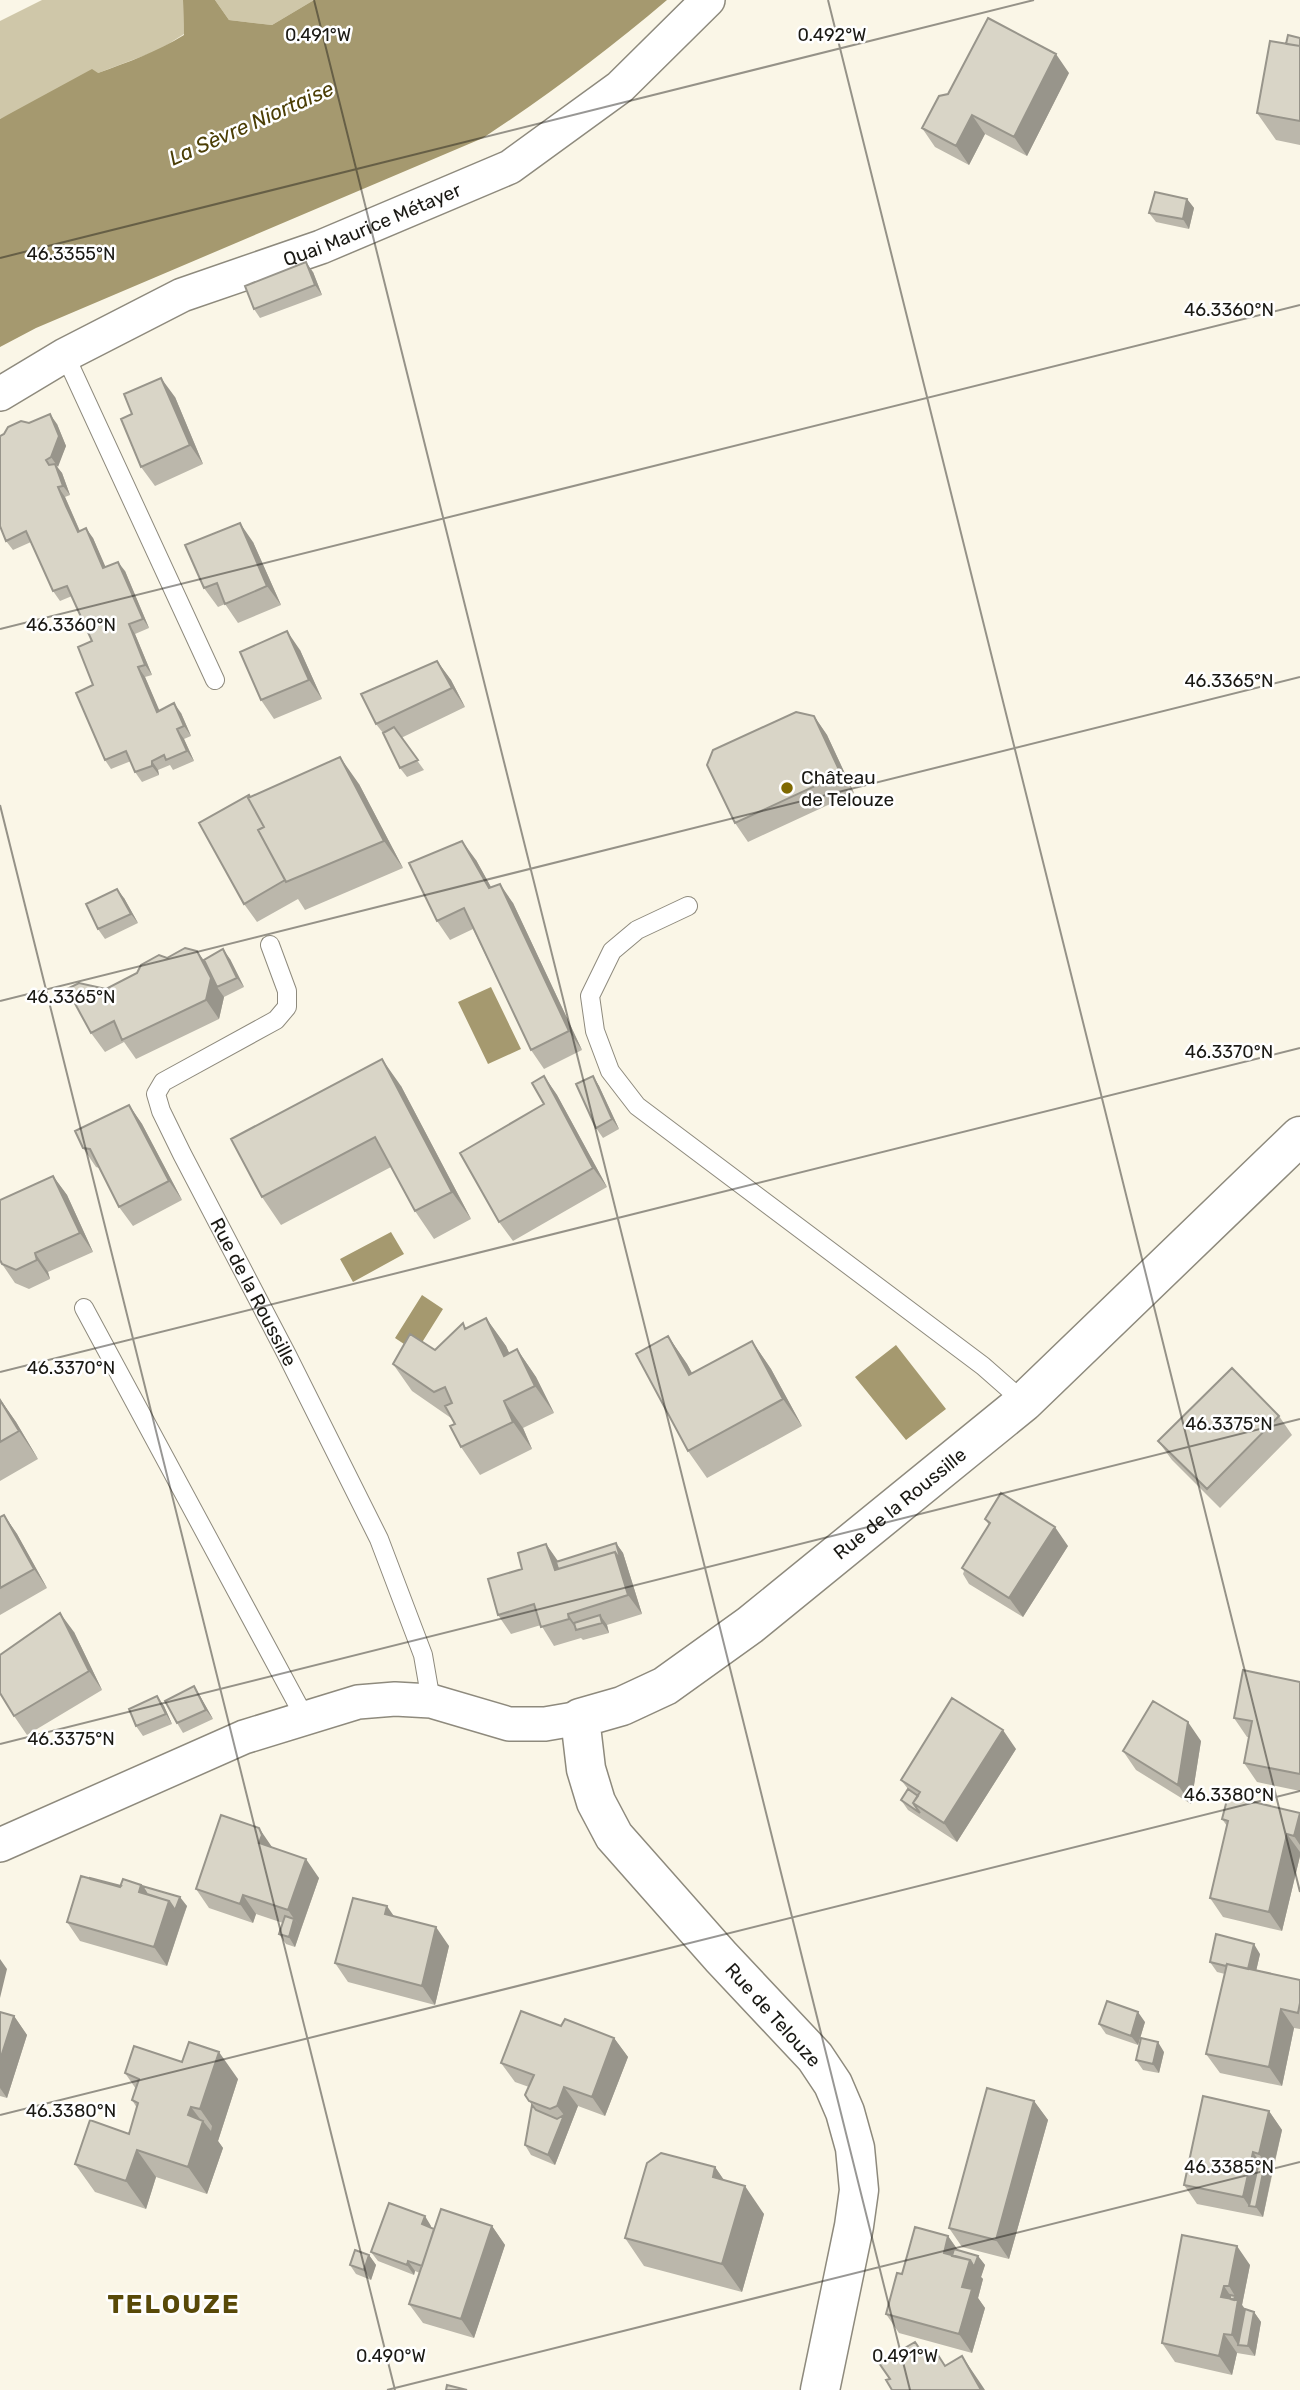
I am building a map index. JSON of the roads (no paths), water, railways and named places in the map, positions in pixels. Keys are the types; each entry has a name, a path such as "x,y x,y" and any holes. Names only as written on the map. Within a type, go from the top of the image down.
{"street":[{"name":"Quai Maurice Métayer","path":"0,394 65,355 183,295 321,247 510,167 620,87 708,0"},
{"name":"Rue de la Roussille","path":"0,1845 244,1737 358,1702 395,1699 431,1701 509,1724 545,1724 580,1718 622,1706 664,1686 729,1640 1024,1402 1300,1136"},
{"name":"Rue de Telouze","path":"580,1718 586,1769 596,1802 614,1836 721,1957 815,2057 833,2084 845,2112 855,2148 859,2190 820,2390"}],"lane":[{"path":"65,355 215,680"},
{"path":"688,906 637,930 612,951 590,996 595,1031 610,1071 637,1106 983,1366 1024,1402"},
{"name":"Rue de la Roussille","path":"270,945 286,991 287,1007 276,1020 163,1082 156,1094 161,1111 182,1154 379,1539 423,1655 431,1701"},
{"path":"83,1307 305,1718"}],"water":[{"name":"La Sèvre Niortaise","path":"183,0 215,0 229,20 272,25 314,0 667,0 577,72 483,138 36,328 0,347 0,119 92,69 98,73 120,65 153,52 184,35"},
{"path":"491,987 521,1049 488,1064 458,1002"},
{"path":"391,1232 404,1254 353,1282 340,1259"},
{"path":"422,1295 443,1309 416,1352 395,1338"},
{"path":"896,1345 946,1409 906,1440 855,1377"}],"place":[{"name":"Château de Telouze","path":"787,788"}],"district":[{"name":"TELOUZE","path":"174,2304"}]}
